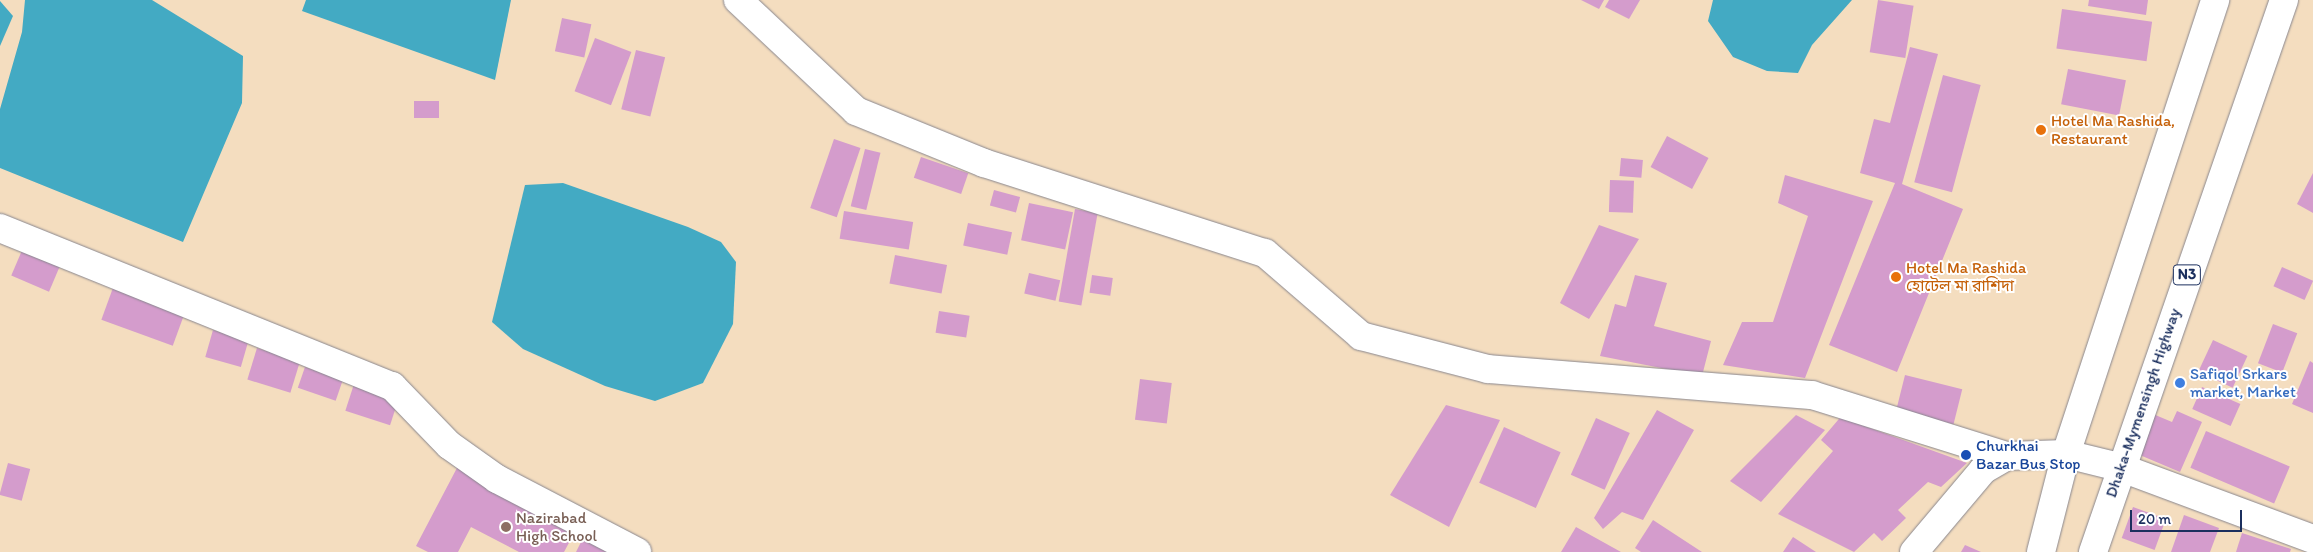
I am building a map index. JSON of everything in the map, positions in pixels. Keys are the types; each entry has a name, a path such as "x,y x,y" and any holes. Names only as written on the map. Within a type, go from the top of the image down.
{"main road":[{"path":"738,0 856,111 984,163 1265,253 1361,336 1488,370 1812,395 2007,456 2066,454 2119,467 2313,539"},
{"path":"2041,552 2066,454 2216,0"},
{"name":"Dhaka-Mymensingh Highway","path":"2093,552 2119,467 2284,0"},
{"path":"0,228 392,386 449,445 497,479 637,552"},
{"path":"1914,552 1983,470 2007,456"}],"water":[{"path":"25,0 152,0 243,56 242,103 183,242 0,168 0,109 22,32"},
{"path":"306,0 511,0 495,80 302,11"},
{"path":"1713,0 1852,0 1812,45 1798,73 1767,71 1733,57 1708,21"},
{"path":"0,1 13,16 0,46"},
{"path":"563,183 688,227 721,242 736,262 733,324 703,383 655,401 605,386 523,349 492,322 525,185"}],"building":[{"path":"1581,0 1604,0 1599,9"},
{"path":"1609,0 1640,0 1629,19 1605,7"},
{"path":"1878,0 1914,6 1905,58 1870,52"},
{"path":"2089,0 2148,0 2146,15 2088,6"},
{"path":"2062,9 2152,22 2147,61 2056,49"},
{"path":"562,18 591,24 584,57 555,51"},
{"path":"595,38 631,52 611,105 575,91"},
{"name":"Hotel Ma Rashida হোটেল মা রাশিদা","path":"1910,47 1938,54 1902,184 1963,209 1897,372 1829,345 1895,183 1860,173 1874,119 1890,123"},
{"path":"636,50 665,57 650,116 621,109"},
{"path":"2068,69 2126,80 2119,116 2061,104"},
{"path":"1943,75 1981,85 1952,192 1914,182"},
{"path":"414,101 439,101 439,118 414,118"},
{"path":"1667,136 1708,158 1692,189 1651,167"},
{"path":"834,139 860,148 837,217 810,208"},
{"path":"865,149 881,153 866,210 851,206"},
{"path":"921,157 968,173 961,194 914,178"},
{"path":"1621,158 1643,160 1641,178 1619,176"},
{"path":"2313,173 2313,213 2297,204"},
{"path":"1785,175 1873,201 1805,378 1723,365 1742,322 1773,322 1808,216 1778,203"},
{"path":"1610,180 1634,181 1633,213 1609,212"},
{"path":"994,190 1020,197 1016,212 990,205"},
{"path":"1029,203 1073,212 1065,250 1021,240"},
{"path":"1075,209 1098,213 1081,306 1059,302"},
{"path":"844,211 913,222 909,250 840,239"},
{"path":"968,223 1012,232 1007,255 963,245"},
{"path":"1599,225 1639,239 1589,319 1560,303"},
{"path":"23,248 61,264 49,292 11,276"},
{"path":"895,255 947,265 941,294 889,283"},
{"path":"2282,267 2313,281 2305,300 2273,286"},
{"path":"1029,273 1060,280 1055,301 1024,293"},
{"path":"1092,275 1113,278 1110,296 1089,293"},
{"path":"1635,275 1667,283 1654,326 1711,341 1702,376 1600,356 1615,304 1626,307"},
{"path":"114,285 185,311 173,346 101,320"},
{"path":"939,311 970,316 966,338 936,333"},
{"path":"2273,324 2297,333 2282,373 2258,363"},
{"path":"213,330 249,340 241,367 205,357"},
{"path":"2213,340 2247,356 2233,388 2198,372"},
{"path":"257,348 300,361 290,393 247,380"},
{"path":"2310,361 2313,363 2313,413 2292,404"},
{"path":"305,367 343,380 336,401 298,388"},
{"path":"1905,375 1962,389 1954,424 1896,410"},
{"path":"1140,379 1172,383 1167,424 1135,420"},
{"path":"354,384 399,399 390,425 345,411"},
{"path":"2202,387 2240,404 2231,426 2192,409"},
{"path":"1446,405 1500,420 1449,527 1390,495"},
{"path":"1657,410 1694,430 1643,520 1622,512 1603,529 1594,518"},
{"path":"2177,411 2202,422 2180,472 2135,453 2153,414 2172,422"},
{"path":"1844,413 1856,423 1967,463 1941,487 1928,482 1898,510 1906,518 1882,541 1874,533 1854,552 1778,514 1833,451 1821,440"},
{"path":"1796,415 1825,430 1761,502 1730,481"},
{"path":"1596,418 1630,433 1605,490 1571,475"},
{"path":"1504,427 1561,452 1536,508 1479,483"},
{"path":"2206,431 2290,467 2274,503 2190,468"},
{"path":"8,463 30,469 22,501 0,495"},
{"path":"458,466 577,528 564,552 519,552 471,527 458,552 428,552 416,546"},
{"path":"2133,507 2166,519 2155,550 2122,538"},
{"path":"2184,515 2219,528 2210,552 2171,552"},
{"path":"1653,520 1702,552 1641,552 1635,548"},
{"path":"1576,527 1621,552 1561,552"},
{"path":"2242,533 2291,549 2290,552 2236,552"},
{"path":"585,534 620,552 576,552"},
{"path":"1793,537 1816,552 1783,552"},
{"path":"1965,545 1981,552 1961,552"}],"place":[{"name":"Hotel Ma Rashida, Restaurant","path":"2041,130"},
{"name":"Hotel Ma Rashida হোটেল মা রাশিদা","path":"1896,277"},
{"name":"Safiqol Srkars market, Market","path":"2180,383"},
{"name":"Churkhai Bazar Bus Stop","path":"1966,455"},
{"name":"Nazirabad High School","path":"506,527"}]}
